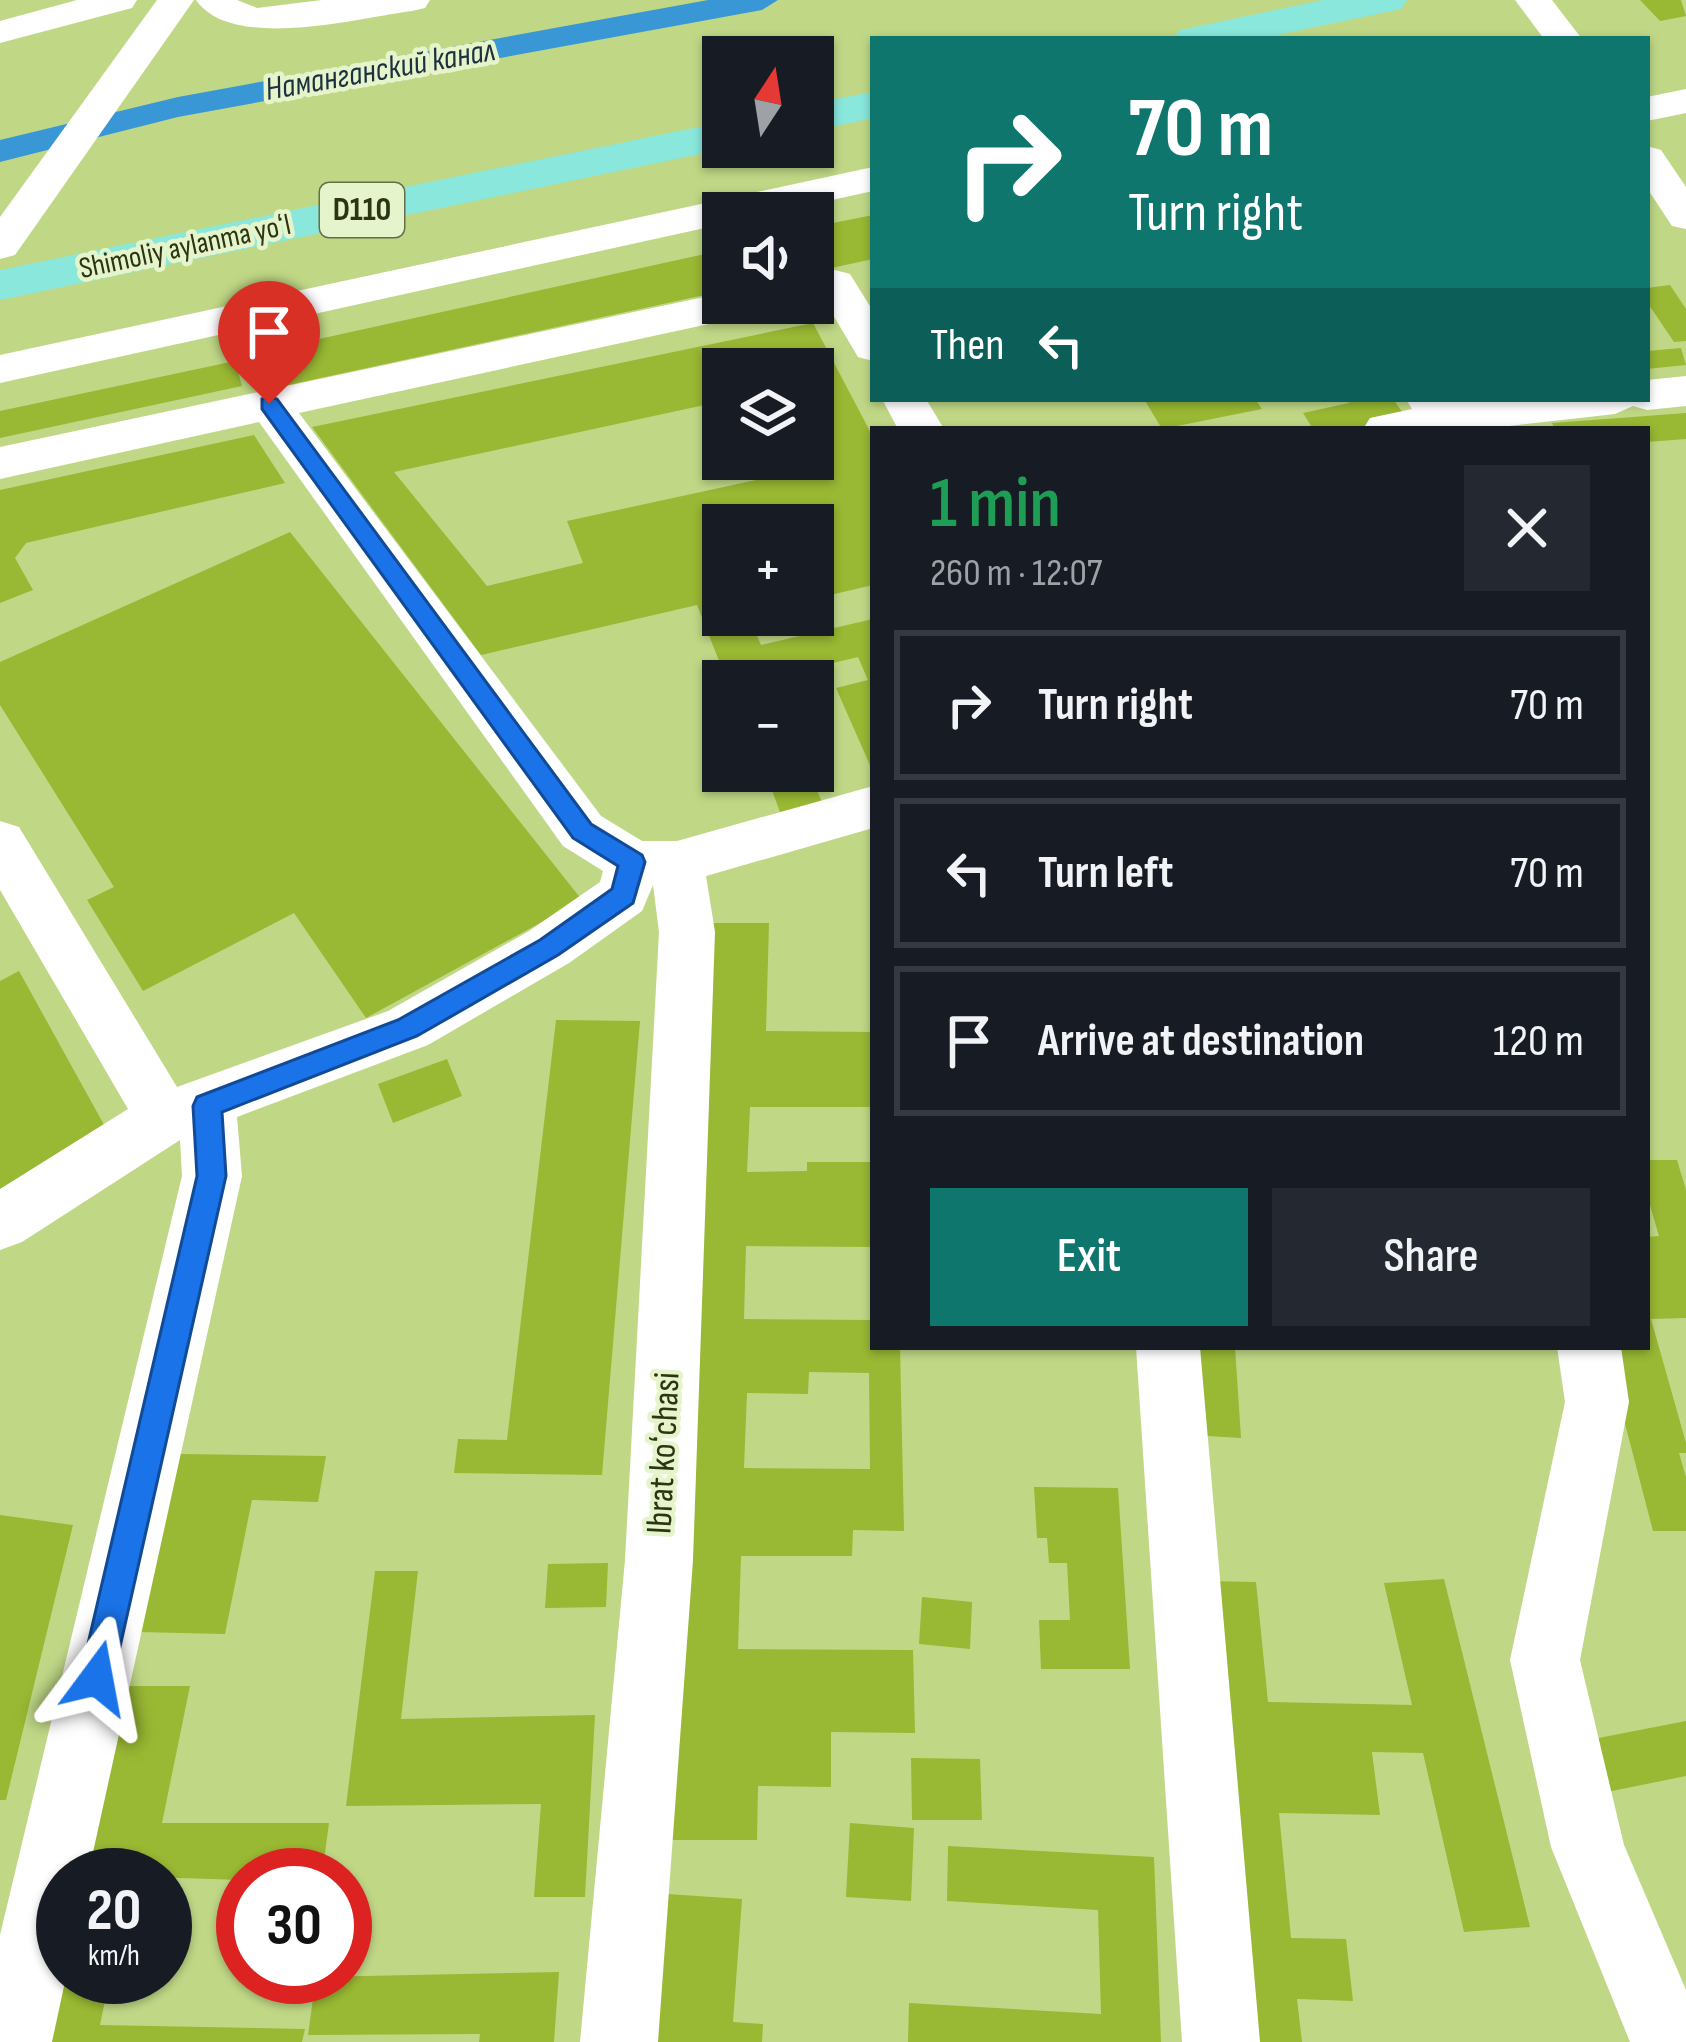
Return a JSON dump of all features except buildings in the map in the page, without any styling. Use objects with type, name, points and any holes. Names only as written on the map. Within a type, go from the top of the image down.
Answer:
[{"type":"main road","points":[[1210,36],[1387,0]]},
{"type":"main road","points":[[834,113],[870,106]]},
{"type":"main road","name":"Shimoliy aylanma yoʻl","points":[[0,285],[702,140]]},
{"type":"street","points":[[0,32],[118,0]]},
{"type":"street","points":[[214,0],[230,13],[257,19],[412,0]]},
{"type":"street","points":[[1533,0],[1561,36]]},
{"type":"street","points":[[8,234],[169,9]]},
{"type":"street","points":[[1650,108],[1686,100]]},
{"type":"street","points":[[1650,163],[1686,217]]},
{"type":"street","points":[[0,369],[870,180]]},
{"type":"street","points":[[840,282],[870,341]]},
{"type":"street","points":[[0,463],[702,311]]},
{"type":"street","points":[[1650,395],[1686,391]]},
{"type":"street","points":[[1393,426],[1434,409],[1561,402]]},
{"type":"street","points":[[269,404],[582,831],[655,862]]},
{"type":"street","points":[[0,1222],[185,1112],[407,1028],[529,959],[623,895],[655,862],[870,808]]},
{"type":"street","points":[[0,842],[185,1112],[212,1176],[13,2042]]},
{"type":"street","name":"Ibrat koʻchasi","points":[[619,2042],[659,1560],[687,932],[655,862]]},
{"type":"street","points":[[1168,1350],[1221,2042]]},
{"type":"street","points":[[1589,1350],[1597,1402],[1545,1660],[1588,1847],[1670,2042]]},
{"type":"waterway","name":"Наманганский канал","points":[[0,151],[178,107],[762,0]]},
{"type":"route","points":[[97,1678],[212,1176],[207,1106],[407,1028],[549,947],[623,895],[632,862],[582,831],[269,404]]}]
